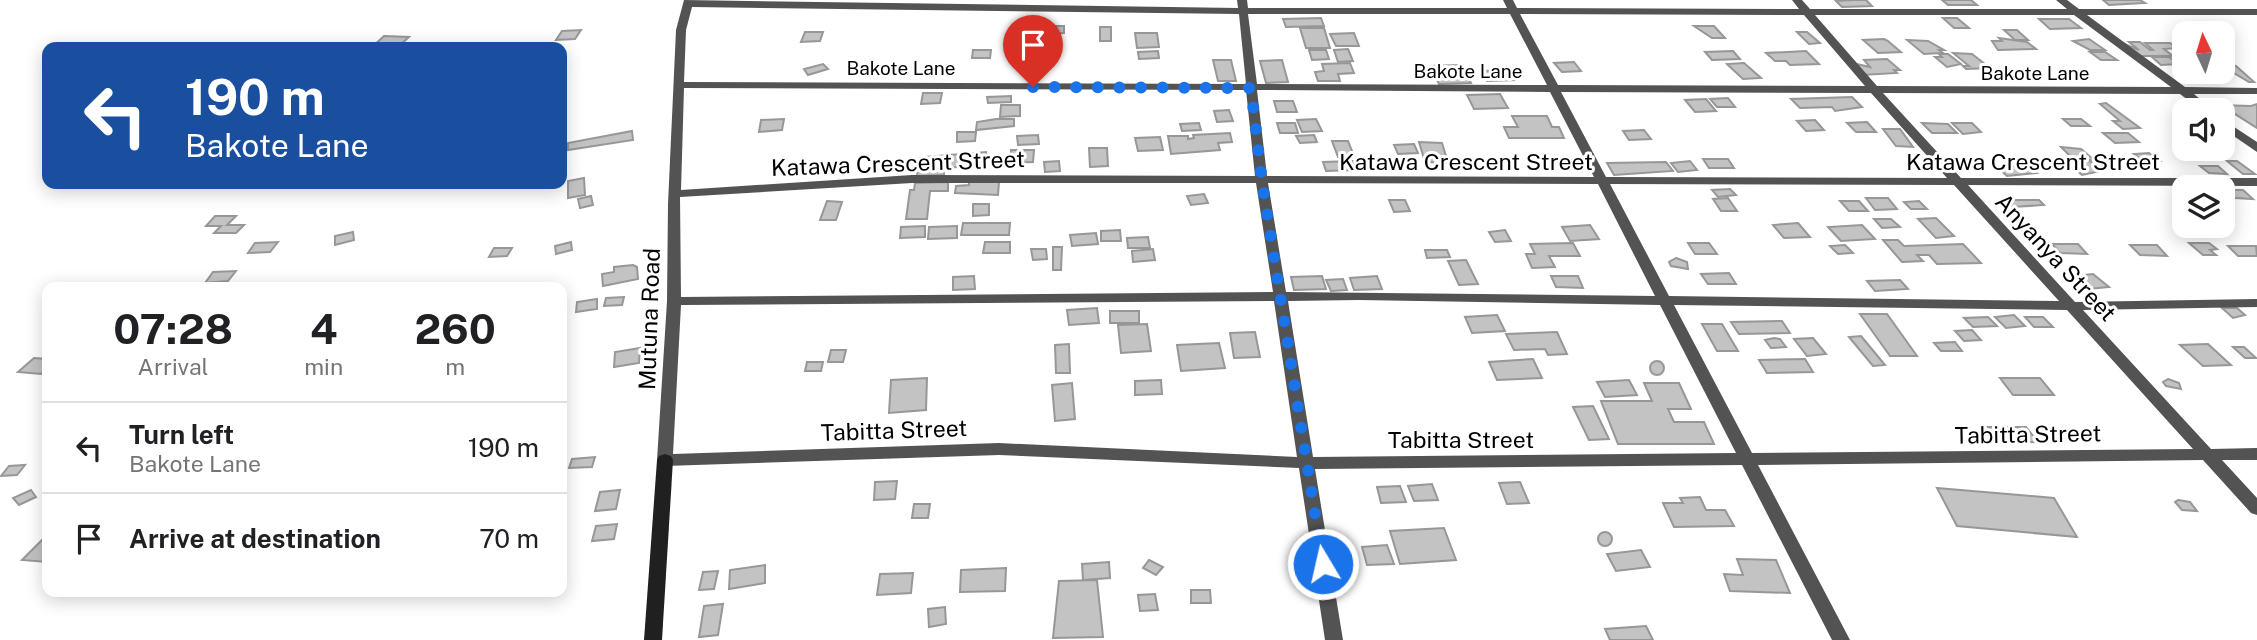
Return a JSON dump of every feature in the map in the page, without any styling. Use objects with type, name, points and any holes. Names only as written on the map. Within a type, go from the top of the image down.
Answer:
[{"type":"street","name":"Anyanya Street","points":[[1797,0],[1874,90],[2257,509]]},
{"type":"street","points":[[2061,0],[2192,98]]},
{"type":"street","points":[[688,2],[1510,5],[1809,12],[2257,12]]},
{"type":"street","name":"Mutuna Road","points":[[653,640],[674,301],[681,30],[688,2]]},
{"type":"street","points":[[1242,5],[1262,182],[1334,640]]},
{"type":"street","points":[[1510,5],[1841,640]]},
{"type":"street","name":"Bakote Lane","points":[[679,85],[2257,91]]},
{"type":"street","points":[[2235,132],[2257,148]]},
{"type":"street","name":"Katawa Crescent Street","points":[[675,194],[912,179],[1262,182],[2257,182]]},
{"type":"street","points":[[674,301],[1281,296],[2074,306],[2257,303]]},
{"type":"street","name":"Tabitta Street","points":[[666,460],[999,449],[1307,463],[2257,454]]},
{"type":"building","points":[[1866,0],[1872,6],[1842,7],[1836,1]]},
{"type":"building","points":[[1942,0],[1971,0],[1977,5],[1948,5]]},
{"type":"building","points":[[2103,0],[2140,0],[2145,3],[2109,5]]},
{"type":"building","points":[[1321,18],[1324,26],[1286,27],[1283,19]]},
{"type":"building","points":[[1943,18],[1957,18],[1969,28],[1954,28]]},
{"type":"building","points":[[2039,19],[2069,19],[2081,28],[2050,29]]},
{"type":"building","points":[[1045,26],[1064,26],[1064,33],[1045,34]]},
{"type":"building","points":[[1694,26],[1714,26],[1725,38],[1712,38]]},
{"type":"building","points":[[1100,27],[1111,27],[1111,41],[1100,41]]},
{"type":"building","points":[[1300,28],[1324,28],[1330,48],[1306,48]]},
{"type":"building","points":[[581,30],[575,39],[556,40],[562,31]]},
{"type":"building","points":[[2004,30],[2017,30],[2028,40],[2015,40]]},
{"type":"building","points":[[805,32],[823,32],[820,41],[801,42]]},
{"type":"building","points":[[1797,32],[1807,32],[1820,43],[1809,44]]},
{"type":"building","points":[[1135,33],[1157,33],[1159,47],[1137,48]]},
{"type":"building","points":[[1354,33],[1359,46],[1336,46],[1330,34]]},
{"type":"building","points":[[384,36],[409,37],[404,42],[377,42]]},
{"type":"building","points":[[1999,38],[2027,42],[2036,49],[1998,50],[1992,41],[2002,41]]},
{"type":"building","points":[[1884,39],[1901,52],[1878,53],[1863,40]]},
{"type":"building","points":[[2089,39],[2105,50],[2090,50],[2073,41]]},
{"type":"building","points":[[1907,40],[1928,41],[1944,50],[1939,50],[1943,53],[1924,54]]},
{"type":"building","points":[[2129,42],[2140,42],[2150,50],[2153,50],[2145,43],[2170,43],[2172,48],[2164,49],[2172,56],[2138,56],[2122,43],[2139,50]]},
{"type":"building","points":[[1348,49],[1353,61],[1338,62],[1334,50]]},
{"type":"building","points":[[973,50],[991,50],[990,58],[972,58]]},
{"type":"building","points":[[1309,50],[1326,50],[1329,59],[1312,60]]},
{"type":"building","points":[[1158,51],[1159,58],[1139,59],[1138,52]]},
{"type":"building","points":[[1733,51],[1740,59],[1712,60],[1705,52]]},
{"type":"building","points":[[1806,51],[1819,64],[1790,65],[1786,61],[1775,61],[1766,53]]},
{"type":"building","points":[[2090,52],[2105,52],[2117,60],[2101,60]]},
{"type":"building","points":[[1953,53],[1972,54],[1990,68],[1966,69],[1963,66],[1969,66]]},
{"type":"building","points":[[1939,54],[1948,54],[1961,64],[1947,67],[1935,57],[1942,57]]},
{"type":"building","points":[[2152,57],[2172,59],[2172,64],[2161,65]]},
{"type":"building","points":[[1887,59],[1900,70],[1894,70],[1897,73],[1862,75],[1848,62],[1870,67],[1864,60]]},
{"type":"building","points":[[1213,60],[1231,60],[1236,81],[1218,81]]},
{"type":"building","points":[[1282,60],[1288,82],[1266,83],[1260,61]]},
{"type":"building","points":[[1574,62],[1581,71],[1562,72],[1554,63]]},
{"type":"building","points":[[1350,63],[1354,73],[1338,74],[1340,81],[1318,81],[1315,72],[1324,71],[1322,64]]},
{"type":"building","points":[[1744,63],[1761,78],[1743,79],[1727,64]]},
{"type":"building","points":[[823,64],[828,69],[808,75],[804,69]]},
{"type":"building","points":[[1461,65],[1471,83],[1439,84],[1430,66]]},
{"type":"building","points":[[2235,66],[2254,82],[2235,74]]},
{"type":"building","points":[[1510,70],[1515,80],[1487,81],[1482,71]]},
{"type":"building","points":[[923,93],[942,93],[940,103],[921,104]]},
{"type":"building","points":[[1500,94],[1508,108],[1474,109],[1467,95]]},
{"type":"building","points":[[1011,96],[1011,102],[988,103],[987,97]]},
{"type":"building","points":[[1852,97],[1862,107],[1835,111],[1832,107],[1800,108],[1791,99]]},
{"type":"building","points":[[1728,98],[1735,107],[1717,107],[1710,99]]},
{"type":"building","points":[[1706,99],[1716,111],[1695,112],[1685,100]]},
{"type":"building","points":[[1274,101],[1293,101],[1297,112],[1277,112]]},
{"type":"building","points":[[2106,103],[2140,128],[2123,129],[2113,121],[2120,121],[2100,104]]},
{"type":"building","points":[[2257,104],[2257,128],[2235,114],[2235,105]]},
{"type":"building","points":[[1001,105],[1020,105],[1020,116],[1000,117]]},
{"type":"building","points":[[1229,110],[1233,121],[1217,122],[1214,111]]},
{"type":"building","points":[[1512,116],[1547,116],[1552,127],[1559,127],[1564,138],[1509,138],[1504,127],[1518,127]]},
{"type":"building","points":[[784,119],[782,130],[759,132],[761,120]]},
{"type":"building","points":[[1014,119],[1014,126],[976,130],[977,122]]},
{"type":"building","points":[[1316,119],[1322,131],[1302,132],[1297,120]]},
{"type":"building","points":[[2063,119],[2081,119],[2090,126],[2071,126]]},
{"type":"building","points":[[1815,120],[1824,130],[1806,131],[1797,121]]},
{"type":"building","points":[[1867,122],[1876,132],[1856,132],[1847,123]]},
{"type":"building","points":[[1199,123],[1201,130],[1182,131],[1180,124]]},
{"type":"building","points":[[1277,123],[1295,123],[1298,133],[1280,133]]},
{"type":"building","points":[[1922,123],[1948,124],[1957,133],[1932,133]]},
{"type":"building","points":[[1952,123],[1972,123],[1981,132],[1963,134]]},
{"type":"building","points":[[1883,129],[1900,129],[1913,147],[1896,146]]},
{"type":"building","points":[[1644,130],[1651,139],[1629,140],[1623,131]]},
{"type":"building","points":[[632,131],[633,140],[568,150],[568,143]]},
{"type":"building","points":[[957,132],[976,132],[975,141],[957,142]]},
{"type":"building","points":[[1230,133],[1232,142],[1218,143],[1220,150],[1171,154],[1168,136],[1188,136],[1188,139],[1194,138],[1193,135]]},
{"type":"building","points":[[2103,133],[2128,133],[2139,142],[2115,143]]},
{"type":"building","points":[[1038,135],[1039,144],[1018,145],[1017,136]]},
{"type":"building","points":[[1314,135],[1317,142],[1300,143],[1296,136]]},
{"type":"building","points":[[1160,137],[1163,150],[1138,151],[1135,138]]},
{"type":"building","points":[[1332,141],[1348,141],[1354,156],[1338,157]]},
{"type":"building","points":[[1419,142],[1442,143],[1448,163],[1425,162]]},
{"type":"building","points":[[1414,144],[1418,153],[1398,154],[1394,145]]},
{"type":"building","points":[[2061,147],[2081,149],[2094,160],[2074,160]]},
{"type":"building","points":[[1089,148],[1107,148],[1108,166],[1090,167]]},
{"type":"building","points":[[1011,150],[1034,150],[1033,162],[1010,163]]},
{"type":"building","points":[[986,152],[986,165],[944,168],[944,175],[917,176],[918,167],[924,167],[925,157]]},
{"type":"building","points":[[2149,153],[2160,161],[2145,162],[2134,154]]},
{"type":"building","points":[[1703,159],[1728,159],[1734,168],[1709,168]]},
{"type":"building","points":[[1059,161],[1060,171],[1045,172],[1044,162]]},
{"type":"building","points":[[1353,161],[1356,170],[1326,171],[1323,162]]},
{"type":"building","points":[[1690,161],[1697,170],[1678,172],[1671,163]]},
{"type":"building","points":[[2090,161],[2101,171],[2082,175],[2076,170],[2085,170],[2076,162]]},
{"type":"building","points":[[2227,161],[2237,161],[2255,174],[2243,174]]},
{"type":"building","points":[[1666,162],[1673,171],[1614,175],[1607,163]]},
{"type":"building","points":[[2030,166],[2037,173],[2007,176],[1997,167]]},
{"type":"building","points":[[2200,166],[2218,166],[2227,174],[2209,173]]},
{"type":"building","points":[[584,178],[585,195],[568,198],[568,181]]},
{"type":"building","points":[[948,182],[948,191],[930,191],[927,219],[906,219],[910,190],[914,190],[915,183]]},
{"type":"building","points":[[969,182],[999,182],[998,195],[955,193],[956,186],[969,185]]},
{"type":"building","points":[[1730,189],[1736,195],[1718,197],[1712,190]]},
{"type":"building","points":[[2235,190],[2243,190],[2253,199],[2235,198]]},
{"type":"building","points":[[1204,194],[1208,203],[1191,205],[1187,196]]},
{"type":"building","points":[[591,196],[593,205],[580,208],[578,199]]},
{"type":"building","points":[[1728,198],[1737,211],[1721,211],[1713,199]]},
{"type":"building","points":[[1866,198],[1888,198],[1897,209],[1875,210]]},
{"type":"building","points":[[1389,200],[1405,200],[1410,211],[1394,212]]},
{"type":"building","points":[[2006,200],[2039,200],[2044,205],[2012,207]]},
{"type":"building","points":[[827,201],[842,202],[836,220],[820,220]]},
{"type":"building","points":[[1840,201],[1859,201],[1868,211],[1849,211]]},
{"type":"building","points":[[1919,201],[1927,209],[1911,209],[1904,202]]},
{"type":"building","points":[[973,204],[989,204],[989,215],[973,216]]},
{"type":"building","points":[[215,216],[236,216],[227,225],[244,225],[236,233],[214,233],[221,226],[206,226]]},
{"type":"building","points":[[1936,218],[1954,236],[1936,238],[1918,219]]},
{"type":"building","points":[[1874,219],[1891,219],[1900,227],[1882,228]]},
{"type":"building","points":[[963,223],[1010,223],[1009,235],[961,235]]},
{"type":"building","points":[[1798,223],[1810,237],[1784,238],[1773,225]]},
{"type":"building","points":[[1590,225],[1599,239],[1570,241],[1562,227]]},
{"type":"building","points":[[1862,225],[1875,239],[1841,241],[1828,227]]},
{"type":"building","points":[[925,226],[925,237],[900,238],[901,227]]},
{"type":"building","points":[[957,226],[957,238],[928,239],[929,227]]},
{"type":"building","points":[[1120,230],[1121,241],[1101,241],[1101,231]]},
{"type":"building","points":[[1505,230],[1511,241],[1495,242],[1489,232]]},
{"type":"building","points":[[353,232],[354,240],[335,245],[335,236]]},
{"type":"building","points":[[1096,233],[1098,244],[1072,246],[1070,235]]},
{"type":"building","points":[[1148,237],[1150,248],[1128,248],[1127,238]]},
{"type":"building","points":[[1883,240],[1898,240],[1904,246],[1963,244],[1981,263],[1937,264],[1929,255],[1917,255],[1923,261],[1902,262]]},
{"type":"building","points":[[278,242],[270,252],[248,253],[255,243]]},
{"type":"building","points":[[571,242],[572,250],[556,254],[555,246]]},
{"type":"building","points":[[985,242],[1010,242],[1010,253],[983,253]]},
{"type":"building","points":[[1573,243],[1580,256],[1549,256],[1555,267],[1532,268],[1526,254],[1535,254],[1530,244]]},
{"type":"building","points":[[1688,243],[1709,243],[1717,254],[1695,254]]},
{"type":"building","points":[[2189,243],[2209,243],[2217,249],[2210,250],[2216,255],[2203,255]]},
{"type":"building","points":[[2052,244],[2078,244],[2087,254],[2060,253]]},
{"type":"building","points":[[1845,245],[1853,253],[1838,254],[1830,246]]},
{"type":"building","points":[[2130,245],[2157,245],[2167,256],[2140,255]]},
{"type":"building","points":[[2228,246],[2256,246],[2257,256],[2238,256]]},
{"type":"building","points":[[1053,247],[1062,247],[1061,270],[1053,270]]},
{"type":"building","points":[[494,248],[512,248],[507,256],[489,257]]},
{"type":"building","points":[[1031,249],[1046,249],[1047,259],[1033,260]]},
{"type":"building","points":[[1153,249],[1155,260],[1133,262],[1132,251]]},
{"type":"building","points":[[1425,250],[1447,250],[1450,257],[1427,258]]},
{"type":"building","points":[[1676,258],[1687,262],[1688,269],[1671,266],[1669,262]]},
{"type":"building","points":[[1466,260],[1478,284],[1459,285],[1448,261]]},
{"type":"building","points":[[614,267],[637,267],[638,279],[603,286],[602,274],[614,272]]},
{"type":"building","points":[[236,271],[228,281],[206,282],[213,272]]},
{"type":"building","points":[[1729,273],[1736,284],[1708,284],[1701,274]]},
{"type":"building","points":[[2093,274],[2109,287],[2088,289],[2073,276]]},
{"type":"building","points":[[974,276],[975,289],[953,290],[953,277]]},
{"type":"building","points":[[1322,276],[1326,289],[1294,290],[1291,277]]},
{"type":"building","points":[[1377,276],[1382,289],[1354,290],[1350,278]]},
{"type":"building","points":[[1551,276],[1578,276],[1583,288],[1556,287]]},
{"type":"building","points":[[1343,279],[1347,290],[1331,291],[1326,280]]},
{"type":"building","points":[[1900,280],[1908,289],[1875,291],[1867,281]]},
{"type":"building","points":[[624,297],[622,305],[604,306],[606,298]]},
{"type":"building","points":[[597,299],[597,309],[576,312],[577,302]]},
{"type":"building","points":[[1097,308],[1099,323],[1069,325],[1067,310]]},
{"type":"building","points":[[2222,308],[2237,308],[2245,315],[2233,318]]},
{"type":"building","points":[[1110,311],[1139,311],[1139,323],[1110,323]]},
{"type":"building","points":[[1860,314],[1887,314],[1917,356],[1890,356]]},
{"type":"building","points":[[1497,315],[1505,331],[1472,333],[1465,317]]},
{"type":"building","points":[[2014,315],[2025,326],[2006,328],[1995,317]]},
{"type":"building","points":[[1988,317],[1997,326],[1973,327],[1964,318]]},
{"type":"building","points":[[2025,317],[2043,317],[2053,327],[2034,327]]},
{"type":"building","points":[[1782,321],[1790,333],[1739,334],[1731,322]]},
{"type":"building","points":[[1147,324],[1151,351],[1121,353],[1118,325]]},
{"type":"building","points":[[1702,324],[1722,324],[1738,351],[1717,351]]},
{"type":"building","points":[[1972,330],[1981,340],[1964,341],[1955,331]]},
{"type":"building","points":[[1255,332],[1260,357],[1234,358],[1230,333]]},
{"type":"building","points":[[1557,332],[1567,354],[1548,355],[1545,349],[1514,350],[1506,334]]},
{"type":"building","points":[[1861,336],[1885,365],[1873,366],[1849,337]]},
{"type":"building","points":[[1813,338],[1826,354],[1807,356],[1794,339]]},
{"type":"building","points":[[1780,339],[1786,347],[1771,348],[1765,340]]},
{"type":"building","points":[[1955,342],[1962,351],[1941,351],[1934,343]]},
{"type":"building","points":[[1219,343],[1225,368],[1181,371],[1177,345]]},
{"type":"building","points":[[1069,344],[1070,373],[1056,373],[1055,345]]},
{"type":"building","points":[[2208,344],[2231,365],[2203,366],[2180,345]]},
{"type":"building","points":[[2233,347],[2244,347],[2256,358],[2245,358]]},
{"type":"building","points":[[640,348],[639,363],[614,367],[615,352]]},
{"type":"building","points":[[831,350],[846,350],[843,362],[828,362]]},
{"type":"building","points":[[34,358],[42,359],[41,374],[18,372]]},
{"type":"building","points":[[1533,359],[1542,378],[1497,380],[1489,362]]},
{"type":"building","points":[[1805,359],[1813,372],[1767,373],[1759,360]]},
{"type":"building","points":[[1654,361],[1660,361],[1664,368],[1660,375],[1654,375],[1650,371],[1650,365]]},
{"type":"building","points":[[807,362],[823,362],[821,371],[805,371]]},
{"type":"building","points":[[927,378],[926,410],[889,413],[891,380]]},
{"type":"building","points":[[2000,378],[2040,378],[2054,395],[2013,395]]},
{"type":"building","points":[[2168,379],[2179,383],[2181,389],[2166,386],[2163,382]]},
{"type":"building","points":[[1161,380],[1162,394],[1135,395],[1135,381]]},
{"type":"building","points":[[1629,380],[1637,395],[1605,397],[1597,382]]},
{"type":"building","points":[[1072,383],[1075,419],[1055,421],[1052,385]]},
{"type":"building","points":[[1644,383],[1679,383],[1691,409],[1668,409],[1674,422],[1704,422],[1714,444],[1618,444],[1601,401],[1652,401]]},
{"type":"building","points":[[1593,406],[1609,439],[1589,440],[1573,407]]},
{"type":"building","points":[[1988,427],[2026,427],[2038,442],[2000,443]]},
{"type":"building","points":[[595,457],[592,467],[569,468],[572,459]]},
{"type":"building","points":[[25,465],[17,475],[1,476],[9,466]]},
{"type":"building","points":[[897,481],[895,499],[874,500],[875,482]]},
{"type":"building","points":[[1520,482],[1529,503],[1507,504],[1499,483]]},
{"type":"building","points":[[1432,484],[1438,500],[1414,501],[1408,486]]},
{"type":"building","points":[[1400,486],[1406,502],[1381,503],[1377,487]]},
{"type":"building","points":[[1937,488],[2054,498],[2077,537],[1957,526]]},
{"type":"building","points":[[31,490],[36,497],[19,505],[13,498]]},
{"type":"building","points":[[620,490],[616,509],[595,511],[600,492]]},
{"type":"building","points":[[1700,497],[1706,510],[1725,510],[1734,526],[1674,527],[1663,503],[1683,503],[1680,498]]},
{"type":"building","points":[[2175,502],[2190,502],[2197,511],[2182,510]]},
{"type":"building","points":[[914,504],[930,504],[928,518],[912,518]]},
{"type":"building","points":[[617,524],[614,539],[592,541],[596,526]]},
{"type":"building","points":[[1444,528],[1456,560],[1400,564],[1390,531]]},
{"type":"building","points":[[1605,532],[1610,534],[1610,544],[1605,546],[1600,544],[1598,539],[1600,534]]},
{"type":"building","points":[[42,540],[42,562],[22,560]]},
{"type":"building","points":[[1387,545],[1394,564],[1367,565],[1362,547]]},
{"type":"building","points":[[1641,550],[1650,567],[1616,571],[1607,554]]},
{"type":"building","points":[[1737,559],[1776,560],[1790,593],[1730,591],[1724,574],[1743,575]]},
{"type":"building","points":[[1149,560],[1163,567],[1156,575],[1143,568]]},
{"type":"building","points":[[1109,562],[1110,578],[1083,580],[1082,564]]},
{"type":"building","points":[[765,565],[765,583],[729,589],[730,570]]},
{"type":"building","points":[[1006,568],[1005,591],[960,592],[961,570]]},
{"type":"building","points":[[718,571],[714,589],[699,590],[703,572]]},
{"type":"building","points":[[913,573],[911,593],[877,595],[880,574]]},
{"type":"building","points":[[1097,580],[1103,637],[1053,638],[1059,581]]},
{"type":"building","points":[[1191,590],[1210,590],[1211,603],[1191,603]]},
{"type":"building","points":[[1155,594],[1158,610],[1140,611],[1138,595]]},
{"type":"building","points":[[723,604],[718,635],[699,637],[704,606]]},
{"type":"building","points":[[945,607],[946,624],[929,627],[928,609]]},
{"type":"building","points":[[1646,626],[1653,640],[1610,640],[1605,629]]},
{"type":"route","points":[[1033,87],[1251,88],[1262,182],[1323,564]]}]
